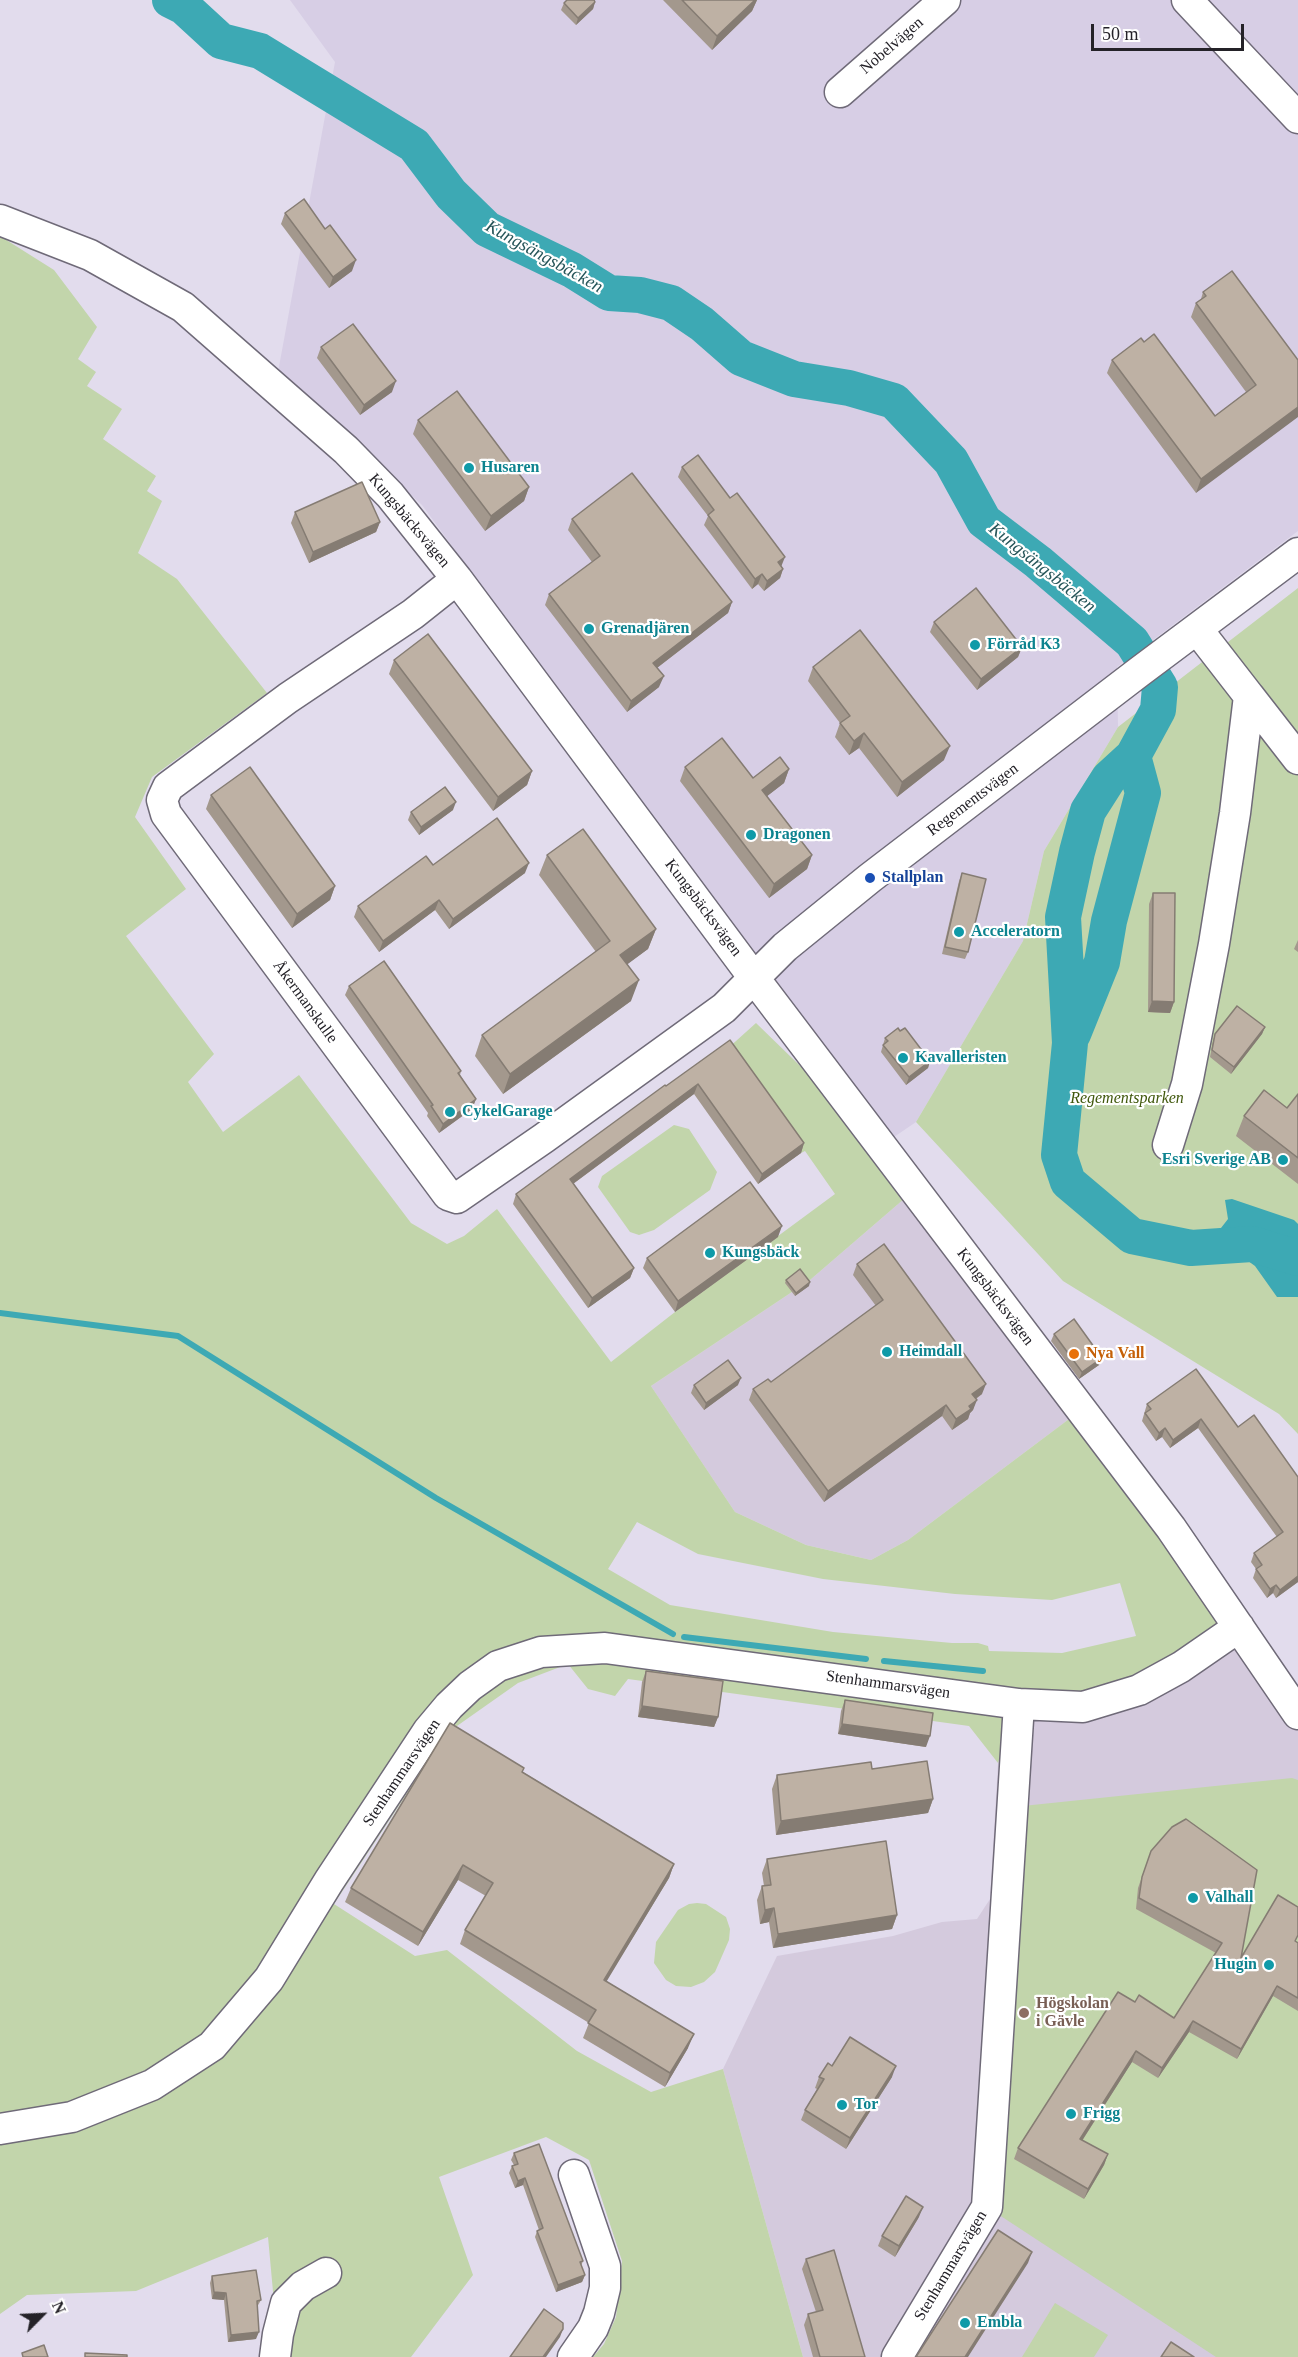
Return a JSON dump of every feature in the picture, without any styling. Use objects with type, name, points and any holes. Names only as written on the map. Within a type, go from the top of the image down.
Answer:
[{"type":"street","name":"Nobelvägen","points":[[840,92],[945,0]]},
{"type":"street","points":[[1187,0],[1298,118]]},
{"type":"street","name":"Kungsbäcksvägen","points":[[0,220],[90,255],[183,307],[363,466],[420,531],[754,978],[1164,1520],[1298,1714]]},
{"type":"street","name":"Regementsvägen","points":[[754,978],[785,946],[870,878],[1298,553]]},
{"type":"street","name":"Åkermanskulle","points":[[457,579],[413,614],[288,698],[168,787],[162,800],[166,814],[448,1195],[457,1198],[544,1138],[724,1008],[754,978]]},
{"type":"street","points":[[1197,629],[1298,759]]},
{"type":"street","points":[[1168,1145],[1187,1084],[1214,944],[1235,813],[1249,696]]},
{"type":"street","name":"Stenhammarsvägen","points":[[0,2129],[72,2117],[152,2085],[212,2046],[269,1979],[329,1881],[428,1731],[470,1686],[498,1666],[542,1652],[605,1648],[1019,1704],[1083,1707],[1139,1690],[1181,1667],[1239,1627]]},
{"type":"street","name":"Stenhammarsvägen","points":[[897,2357],[987,2207],[1019,1704]]},
{"type":"street","points":[[573,2357],[593,2328],[605,2288],[605,2266],[574,2175]]},
{"type":"street","points":[[276,2357],[278,2334],[286,2303],[303,2286],[326,2273]]},
{"type":"shaded area","points":[[290,0],[1298,0],[1298,531],[1117,667],[1118,727],[1044,851],[1023,941],[916,1122],[894,1137],[676,852],[422,505],[278,372],[335,62]]},
{"type":"shaded area","points":[[904,1199],[1069,1419],[908,1540],[871,1560],[806,1545],[735,1512],[651,1386],[810,1280]]},
{"type":"shaded area","name":"Högskolan i Gävle","points":[[1239,1627],[1298,1719],[1298,2357],[803,2357],[723,2069],[777,1956],[893,1936],[942,1922],[977,1919],[990,1899],[998,1763],[1019,1704]]},
{"type":"green space","points":[[0,236],[54,270],[97,327],[78,359],[96,372],[87,386],[122,409],[103,439],[156,476],[147,491],[162,501],[138,553],[177,579],[267,693],[152,777],[135,817],[186,889],[126,936],[214,1054],[188,1082],[223,1132],[299,1075],[411,1223],[447,1244],[464,1236],[497,1209],[611,1362],[835,1194],[805,1151],[801,1153],[726,1050],[756,1023],[827,1092],[904,1199],[810,1280],[651,1386],[735,1512],[806,1545],[871,1560],[908,1540],[1069,1419],[1099,1434],[1239,1627],[1139,1690],[1019,1704],[998,1763],[969,1726],[628,1679],[615,1696],[588,1689],[568,1664],[518,1683],[447,1733],[334,1904],[415,1956],[447,1950],[577,2051],[651,2092],[723,2069],[803,2357],[593,2357],[604,2344],[616,2317],[622,2261],[589,2160],[546,2137],[439,2177],[473,2275],[411,2357],[279,2357],[268,2237],[136,2291],[27,2295],[0,2314]],"holes":[[[637,1522],[698,1554],[823,1579],[955,1594],[1052,1600],[1120,1583],[1136,1636],[1062,1653],[989,1651],[988,1646],[978,1643],[952,1643],[833,1632],[670,1605],[608,1569]]]},
{"type":"green space","name":"Regementsparken","points":[[1298,588],[1298,1434],[1279,1414],[1063,1281],[916,1122],[1023,941],[1044,851],[1118,727]]},
{"type":"green space","points":[[674,1125],[689,1129],[717,1172],[710,1190],[654,1230],[639,1235],[630,1232],[598,1187],[602,1176]]},
{"type":"green space","points":[[1292,1778],[1298,1780],[1298,2357],[1216,2357],[987,2207],[1013,1807]]},
{"type":"green space","points":[[689,1904],[706,1904],[726,1917],[730,1929],[729,1940],[715,1972],[704,1982],[691,1987],[676,1986],[666,1980],[654,1963],[656,1942],[678,1910]]},
{"type":"green space","points":[[1055,2303],[1108,2335],[1094,2357],[1022,2357]]},
{"type":"water","points":[[1232,1199],[1294,1220],[1298,1224],[1298,1297],[1277,1297],[1255,1266],[1244,1258],[1224,1255],[1188,1262],[1191,1239],[1221,1228],[1228,1219],[1225,1200]]},
{"type":"building","points":[[567,0],[594,0],[595,2],[578,18],[564,3]]},
{"type":"building","points":[[682,0],[755,0],[717,36]]},
{"type":"building","points":[[304,199],[325,229],[330,225],[356,260],[333,277],[285,213]]},
{"type":"building","points":[[1232,271],[1298,360],[1298,407],[1201,479],[1112,360],[1141,338],[1144,342],[1154,334],[1215,416],[1256,385],[1196,303],[1206,296],[1203,292]]},
{"type":"building","points":[[353,324],[396,381],[364,405],[321,347]]},
{"type":"building","name":"Husaren","points":[[457,391],[529,487],[491,516],[418,420]]},
{"type":"building","points":[[698,455],[730,498],[737,493],[785,557],[778,562],[783,569],[767,581],[762,574],[755,579],[708,515],[714,510],[682,467]]},
{"type":"building","points":[[632,473],[732,602],[653,663],[664,676],[631,701],[549,594],[600,556],[572,519]]},
{"type":"building","points":[[362,482],[380,522],[313,552],[295,512]]},
{"type":"building","name":"Förråd K3","points":[[976,588],[1022,647],[981,679],[934,622]]},
{"type":"building","points":[[860,630],[950,746],[902,782],[864,733],[854,741],[840,723],[850,716],[813,667]]},
{"type":"building","points":[[428,634],[532,771],[498,797],[394,660]]},
{"type":"building","name":"Dragonen","points":[[722,738],[753,778],[780,757],[789,769],[762,790],[812,855],[774,884],[685,767]]},
{"type":"building","points":[[250,767],[335,886],[297,914],[211,795]]},
{"type":"building","points":[[445,787],[456,802],[421,827],[411,812]]},
{"type":"building","points":[[497,818],[529,863],[453,919],[439,900],[383,941],[358,906],[426,856],[433,865]]},
{"type":"building","points":[[583,829],[656,929],[620,955],[639,980],[510,1074],[482,1035],[610,941],[547,855]]},
{"type":"building","name":"Acceleratorn","points":[[962,873],[986,879],[968,952],[945,947]]},
{"type":"building","points":[[1153,893],[1175,893],[1174,1002],[1152,1001]]},
{"type":"building","points":[[384,961],[461,1071],[458,1073],[476,1099],[443,1124],[431,1106],[433,1105],[349,986]]},
{"type":"building","points":[[1237,1006],[1265,1027],[1234,1067],[1212,1050],[1215,1034]]},
{"type":"building","name":"Kavalleristen","points":[[898,1028],[900,1031],[905,1028],[930,1061],[909,1077],[883,1045],[888,1041],[885,1038]]},
{"type":"building","points":[[730,1040],[804,1143],[762,1174],[698,1084],[570,1179],[634,1268],[592,1298],[516,1194]]},
{"type":"building","points":[[1264,1090],[1287,1108],[1298,1094],[1298,1158],[1244,1116]]},
{"type":"building","name":"Kungsbäck","points":[[750,1182],[782,1226],[678,1301],[647,1258]]},
{"type":"building","name":"Heimdall","points":[[884,1244],[986,1384],[972,1394],[977,1400],[969,1406],[971,1409],[956,1419],[946,1405],[828,1491],[753,1389],[768,1379],[771,1382],[883,1300],[857,1264]]},
{"type":"building","points":[[800,1269],[810,1282],[796,1293],[786,1280]]},
{"type":"building","points":[[1074,1319],[1102,1358],[1082,1372],[1054,1334]]},
{"type":"building","points":[[728,1360],[741,1378],[706,1403],[694,1385]]},
{"type":"building","points":[[1196,1369],[1238,1427],[1254,1415],[1298,1477],[1298,1576],[1280,1590],[1276,1585],[1270,1589],[1256,1569],[1262,1565],[1254,1553],[1283,1532],[1201,1419],[1173,1440],[1165,1428],[1159,1433],[1145,1413],[1151,1409],[1147,1404]]},
{"type":"building","points":[[646,1671],[723,1681],[718,1717],[642,1706]]},
{"type":"building","points":[[845,1700],[933,1713],[930,1736],[842,1724]]},
{"type":"building","points":[[450,1723],[524,1768],[522,1772],[674,1864],[604,1980],[694,2034],[670,2073],[588,2023],[596,2010],[465,1930],[493,1883],[463,1865],[423,1932],[351,1888]]},
{"type":"building","points":[[927,1761],[933,1799],[781,1821],[777,1775],[871,1762],[872,1769]]},
{"type":"building","points":[[1186,1819],[1257,1870],[1241,1958],[1278,1895],[1298,1907],[1298,1935],[1295,1941],[1298,1943],[1298,1998],[1277,1986],[1241,2049],[1193,2021],[1162,2068],[1136,2051],[1080,2139],[1108,2154],[1088,2189],[1018,2148],[1118,1992],[1135,2002],[1139,1995],[1174,2018],[1222,1943],[1139,1898],[1142,1877],[1151,1851],[1172,1827]]},
{"type":"building","points":[[886,1841],[897,1915],[778,1934],[774,1908],[765,1910],[762,1886],[771,1885],[767,1859]]},
{"type":"building","name":"Tor","points":[[850,2037],[896,2066],[850,2138],[805,2110],[824,2079],[819,2077],[828,2063],[832,2066]]},
{"type":"building","points":[[539,2144],[583,2261],[580,2262],[585,2275],[558,2285],[537,2231],[543,2228],[525,2178],[518,2181],[512,2166],[518,2164],[514,2153]]},
{"type":"building","points":[[906,2196],[923,2207],[899,2246],[882,2236]]},
{"type":"building","name":"Embla","points":[[998,2230],[1032,2252],[965,2357],[916,2357]]},
{"type":"building","points":[[834,2250],[865,2357],[820,2357],[808,2314],[823,2310],[806,2259]]},
{"type":"building","points":[[256,2270],[261,2300],[257,2301],[259,2332],[231,2335],[226,2293],[214,2292],[212,2276]]},
{"type":"building","points":[[544,2309],[563,2323],[563,2329],[543,2357],[510,2357]]},
{"type":"building","points":[[1171,2342],[1194,2357],[1161,2357]]},
{"type":"building","points":[[44,2345],[48,2357],[23,2357],[22,2353]]},
{"type":"building","points":[[85,2353],[127,2355],[127,2357],[85,2357]]},
{"type":"waterway","name":"Kungsängsbäcken","points":[[170,0],[184,7],[221,41],[260,51],[414,145],[451,194],[487,229],[572,270],[609,293],[640,295],[671,303],[702,324],[741,358],[794,379],[849,388],[894,401],[951,461],[984,521],[1038,562],[1132,642],[1160,687],[1158,710],[1133,756],[1109,778],[1088,811],[1077,852],[1063,917],[1070,1043],[1059,1155],[1068,1182],[1132,1236],[1191,1248],[1252,1244],[1298,1258]]},
{"type":"waterway","name":"Kungsängsbäcken","points":[[1073,1034],[1102,962],[1109,921],[1143,793],[1133,756]]},
{"type":"waterway","points":[[0,1313],[178,1336],[436,1498],[673,1634]]},
{"type":"waterway","points":[[684,1637],[866,1659]]},
{"type":"waterway","points":[[884,1661],[983,1671]]},
{"type":"place","name":"Husaren","points":[[469,468]]},
{"type":"place","name":"Grenadjären","points":[[589,629]]},
{"type":"place","name":"Förråd K3","points":[[975,645]]},
{"type":"place","name":"Dragonen","points":[[751,835]]},
{"type":"place","name":"Stallplan","points":[[870,878]]},
{"type":"place","name":"Acceleratorn","points":[[959,932]]},
{"type":"place","name":"Kavalleristen","points":[[903,1058]]},
{"type":"place","name":"CykelGarage","points":[[450,1112]]},
{"type":"place","name":"Esri Sverige AB","points":[[1283,1160]]},
{"type":"place","name":"Kungsbäck","points":[[710,1253]]},
{"type":"place","name":"Heimdall","points":[[887,1352]]},
{"type":"place","name":"Nya Vall","points":[[1074,1354]]},
{"type":"place","name":"Valhall","points":[[1193,1898]]},
{"type":"place","name":"Hugin","points":[[1269,1965]]},
{"type":"place","name":"Högskolan i Gävle","points":[[1024,2013]]},
{"type":"place","name":"Tor","points":[[842,2105]]},
{"type":"place","name":"Frigg","points":[[1071,2114]]},
{"type":"place","name":"Embla","points":[[965,2323]]}]
